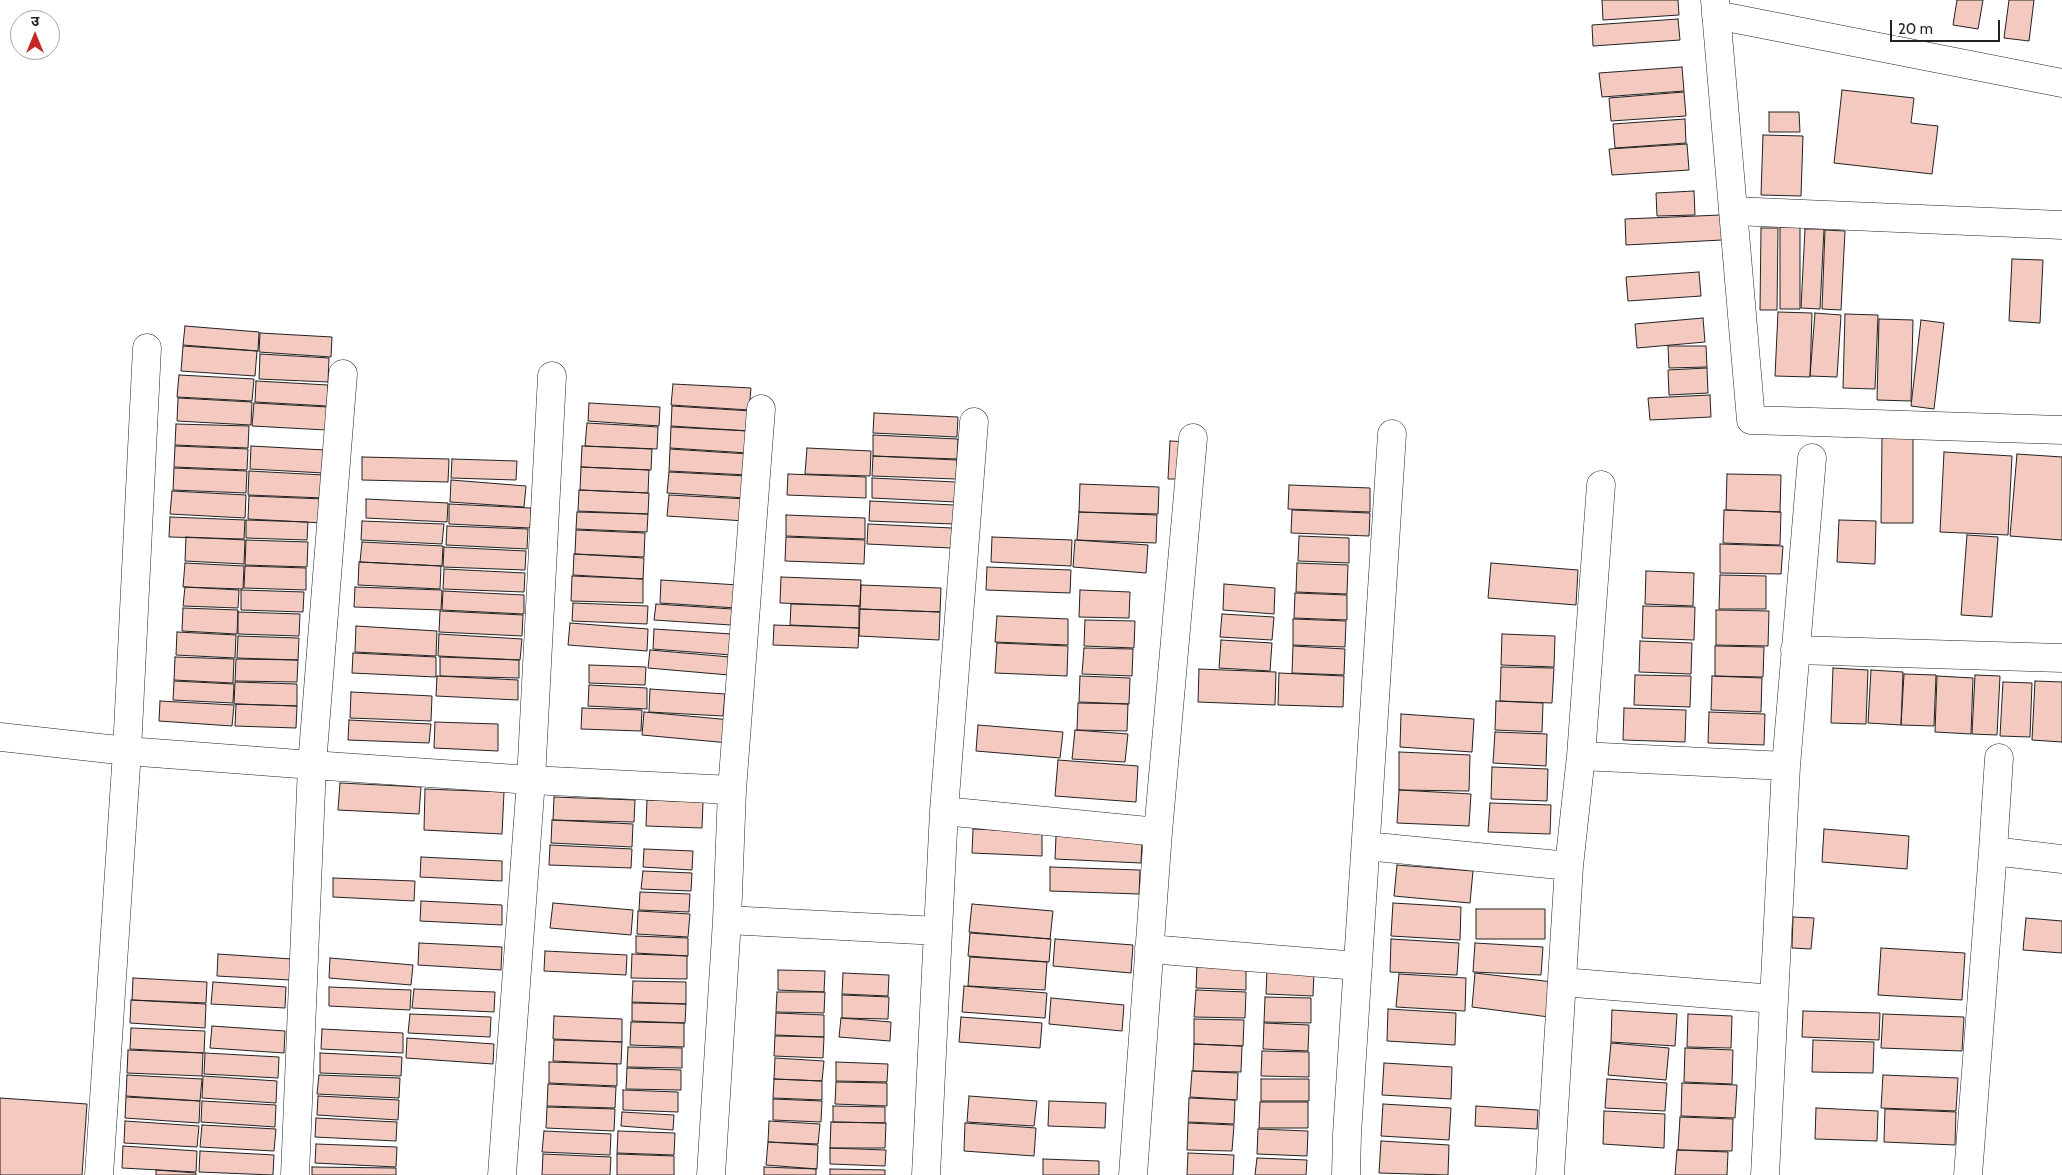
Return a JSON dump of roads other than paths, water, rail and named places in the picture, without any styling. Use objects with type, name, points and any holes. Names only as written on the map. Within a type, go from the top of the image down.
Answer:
[{"type":"street","points":[[2062,83],[1716,7],[1751,420],[2062,430]]},
{"type":"street","points":[[1733,211],[2062,226]]},
{"type":"street","points":[[99,1175],[128,751],[147,348]]},
{"type":"street","points":[[295,1175],[312,765],[343,374]]},
{"type":"street","points":[[502,1175],[531,780],[552,376]]},
{"type":"street","points":[[712,1175],[727,920],[732,790],[761,409]]},
{"type":"street","points":[[926,1175],[944,810],[974,422]]},
{"type":"street","points":[[1346,1175],[1392,434]]},
{"type":"street","points":[[1133,1175],[1158,832],[1193,438]]},
{"type":"street","points":[[1764,1175],[1786,766],[1812,458]]},
{"type":"street","points":[[1550,1175],[1569,866],[1581,756],[1601,486]]},
{"type":"street","points":[[1795,650],[2062,658]]},
{"type":"street","points":[[0,738],[128,751],[312,765],[531,780],[732,790]]},
{"type":"street","points":[[1581,756],[1786,766]]},
{"type":"street","points":[[1968,1175],[1993,851],[1998,758]]},
{"type":"street","points":[[944,810],[1158,832]]},
{"type":"street","points":[[1366,846],[1569,866]]},
{"type":"street","points":[[1993,851],[2062,859]]},
{"type":"street","points":[[727,920],[938,931]]},
{"type":"street","points":[[1149,949],[1358,966]]},
{"type":"street","points":[[1562,982],[1774,999]]}]
